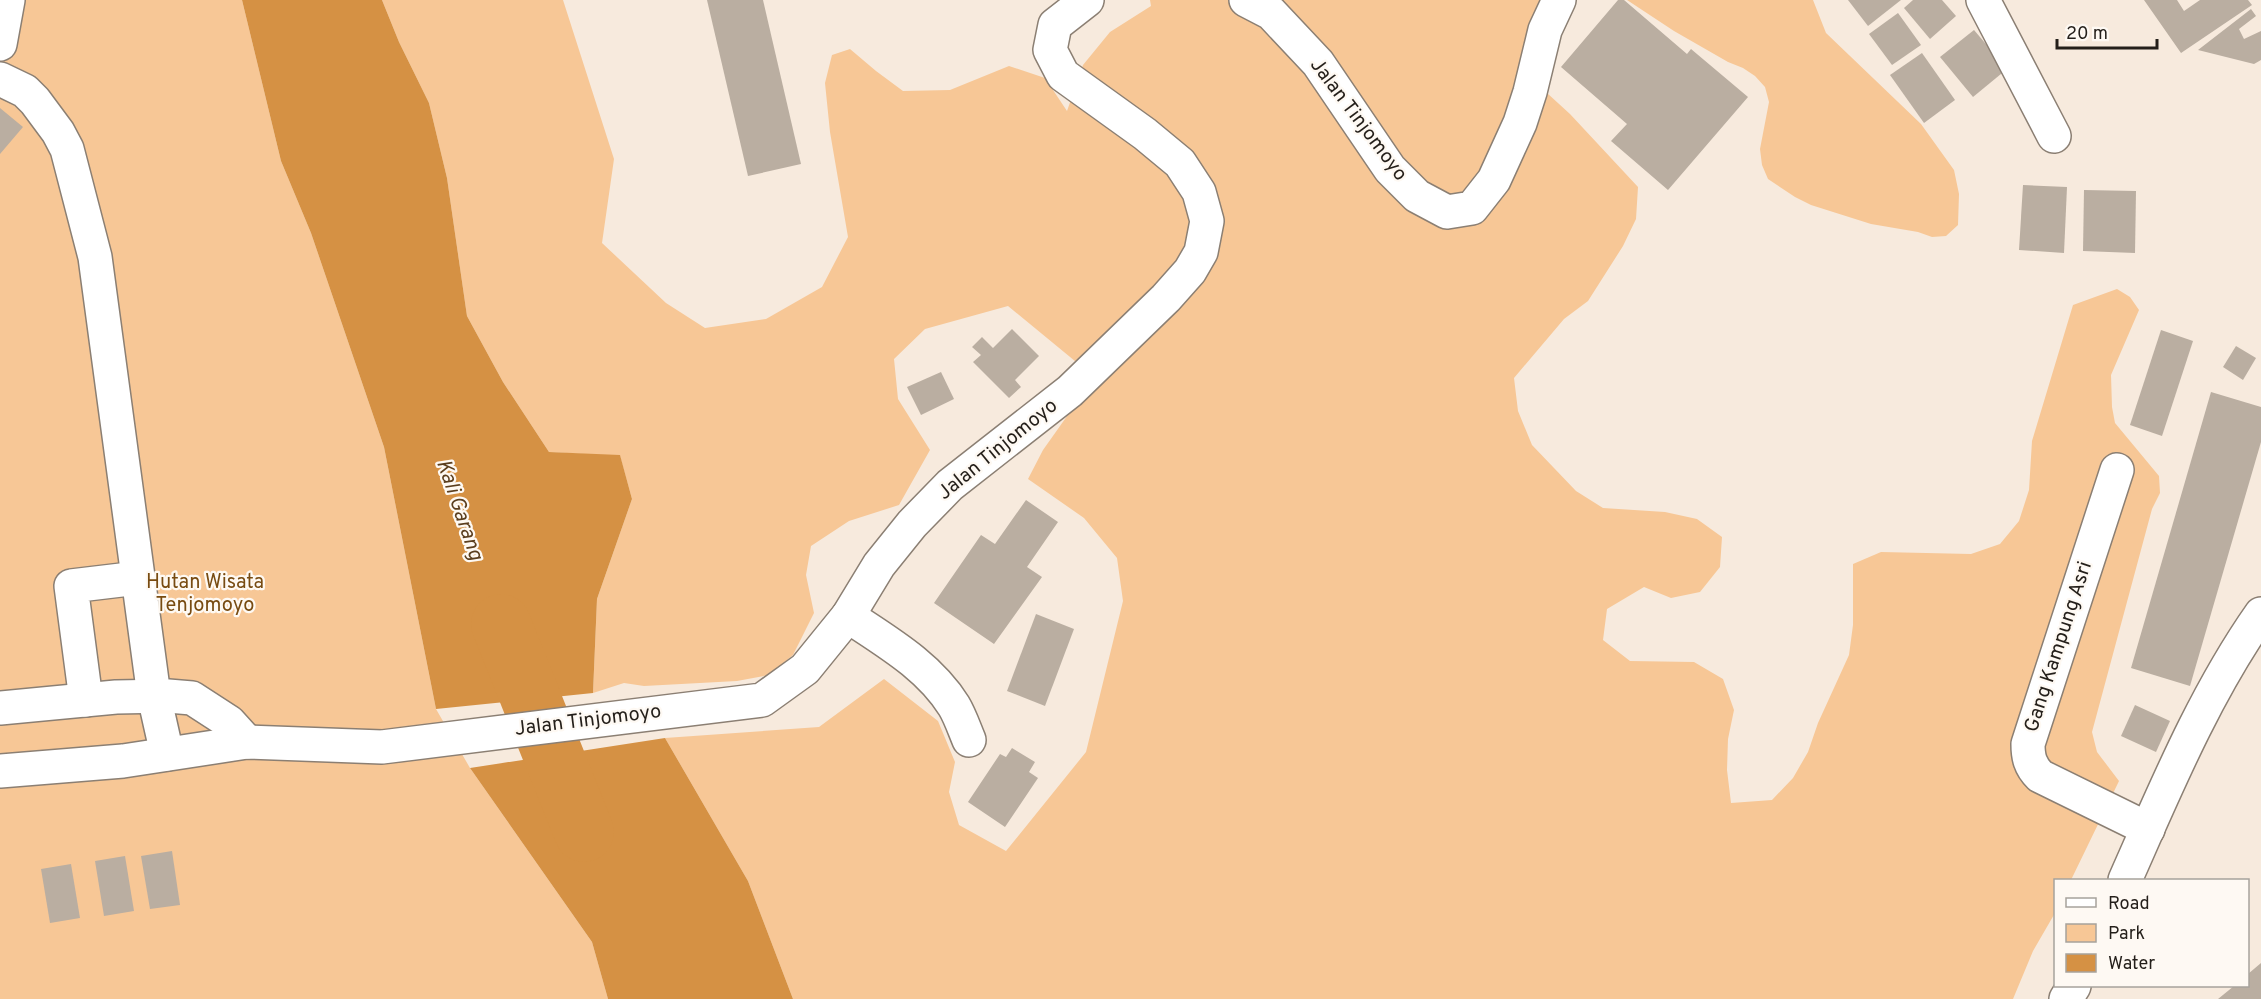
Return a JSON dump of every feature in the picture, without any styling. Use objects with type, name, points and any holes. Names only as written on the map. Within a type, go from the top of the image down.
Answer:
[{"type":"street","points":[[0,44],[8,0]]},
{"type":"street","name":"Jalan Tinjomoyo","points":[[0,771],[123,761],[247,742],[382,747],[762,700],[805,669],[848,616],[879,565],[912,524],[950,485],[1070,391],[1166,298],[1190,271],[1201,252],[1207,221],[1199,192],[1180,163],[1145,134],[1063,75],[1050,50],[1055,25],[1087,0]]},
{"type":"street","name":"Jalan Tinjomoyo","points":[[1246,0],[1271,13],[1317,63],[1390,169],[1417,196],[1448,212],[1472,208],[1494,180],[1520,123],[1545,30],[1559,0]]},
{"type":"street","points":[[1983,0],[2054,136]]},
{"type":"street","points":[[0,79],[25,91],[58,132],[66,149],[95,257],[154,696],[167,754]]},
{"type":"street","name":"Gang Kampung Asri","points":[[2117,470],[2028,744],[2028,757],[2032,768],[2040,776],[2148,829]]},
{"type":"street","points":[[86,700],[71,586],[138,578]]},
{"type":"street","points":[[2125,879],[2201,716],[2247,634],[2261,614]]},
{"type":"street","points":[[848,616],[903,653],[937,683],[957,712],[969,740]]},
{"type":"street","points":[[0,708],[154,696],[192,699],[229,722],[247,742]]},
{"type":"green space","name":"Hutan Wisata Tenjomoyo","points":[[0,0],[242,0],[281,161],[311,233],[384,447],[436,709],[470,768],[592,942],[608,999],[0,999]]},
{"type":"green space","points":[[382,0],[563,0],[614,159],[602,243],[666,303],[705,328],[766,319],[822,287],[848,237],[830,132],[825,83],[832,55],[850,49],[903,91],[950,90],[1009,66],[1045,78],[1067,111],[1083,65],[1110,32],[1151,6],[1150,0],[1540,0],[1524,72],[1570,114],[1638,187],[1636,219],[1623,246],[1588,301],[1564,319],[1514,378],[1518,411],[1532,445],[1576,491],[1603,508],[1665,512],[1697,519],[1722,537],[1720,567],[1700,592],[1671,598],[1644,587],[1607,609],[1603,640],[1630,661],[1694,662],[1723,679],[1734,710],[1728,739],[1727,770],[1731,803],[1772,800],[1793,778],[1808,752],[1818,723],[1849,655],[1853,625],[1853,564],[1881,552],[1971,554],[2000,544],[2019,521],[2029,490],[2032,441],[2073,305],[2117,289],[2130,297],[2139,310],[2111,375],[2115,423],[2159,476],[2160,493],[2152,509],[2092,732],[2097,752],[2119,781],[2071,879],[2054,879],[2054,915],[2033,951],[2013,999],[793,999],[748,881],[665,738],[819,727],[884,679],[938,721],[955,762],[949,792],[959,825],[1006,851],[1086,752],[1123,601],[1117,558],[1084,518],[1028,479],[1043,450],[1082,395],[1081,366],[1008,306],[925,329],[894,359],[898,399],[930,450],[899,505],[849,521],[811,546],[806,575],[814,613],[793,655],[769,675],[737,681],[644,686],[624,683],[593,693],[597,599],[632,499],[620,456],[549,452],[503,382],[467,316],[447,178],[429,103],[399,42]]},
{"type":"green space","points":[[1627,0],[1813,0],[1826,33],[1921,124],[1954,170],[1959,194],[1958,225],[1946,236],[1932,237],[1918,232],[1871,224],[1811,205],[1768,179],[1762,165],[1760,149],[1769,102],[1765,87],[1743,68],[1728,62],[1674,31]]},
{"type":"water","points":[[242,0],[382,0],[399,42],[429,103],[447,178],[467,316],[503,382],[549,452],[620,455],[632,499],[597,599],[593,693],[436,709],[384,447],[311,233],[281,161]]},
{"type":"water","points":[[665,738],[748,881],[793,999],[608,999],[592,942],[470,768]]},
{"type":"building","points":[[707,0],[763,0],[801,164],[748,176]]},
{"type":"building","points":[[1618,0],[1624,0],[1687,54],[1691,49],[1748,97],[1668,190],[1611,141],[1627,124],[1561,67]]},
{"type":"building","points":[[1848,0],[1901,0],[1868,26]]},
{"type":"building","points":[[1913,0],[1942,0],[1956,16],[1930,39],[1904,8]]},
{"type":"building","points":[[2144,0],[2177,0],[2184,11],[2200,0],[2248,0],[2252,5],[2181,53]]},
{"type":"building","points":[[2251,9],[2256,16],[2239,29],[2244,39],[2261,31],[2261,60],[2254,64],[2198,50]]},
{"type":"building","points":[[1898,13],[1921,45],[1892,65],[1869,34]]},
{"type":"building","points":[[1974,30],[2007,69],[1973,97],[1940,57]]},
{"type":"building","points":[[1922,53],[1955,100],[1924,123],[1890,75]]},
{"type":"building","points":[[0,108],[23,127],[0,154]]},
{"type":"building","points":[[2023,185],[2067,187],[2064,253],[2019,250]]},
{"type":"building","points":[[2084,190],[2136,191],[2135,253],[2083,251]]},
{"type":"building","points":[[1012,329],[1039,356],[1015,380],[1021,387],[1009,398],[973,362],[981,355],[972,347],[982,337],[993,348]]},
{"type":"building","points":[[2161,330],[2193,341],[2162,436],[2130,425]]},
{"type":"building","points":[[2236,346],[2256,358],[2243,380],[2223,367]]},
{"type":"building","points":[[941,372],[954,399],[921,415],[907,387]]},
{"type":"building","points":[[2211,392],[2261,407],[2261,442],[2190,686],[2131,668]]},
{"type":"building","points":[[1026,500],[1058,522],[1027,567],[1042,577],[994,644],[934,603],[981,535],[995,544]]},
{"type":"building","points":[[1036,614],[1074,629],[1045,706],[1007,691]]},
{"type":"building","points":[[2135,705],[2170,721],[2156,752],[2121,736]]},
{"type":"building","points":[[1012,748],[1035,762],[1029,772],[1038,778],[1005,827],[968,802],[1000,754],[1006,757]]},
{"type":"building","points":[[172,851],[180,905],[150,909],[141,856]]},
{"type":"building","points":[[125,856],[134,911],[104,916],[95,861]]},
{"type":"building","points":[[71,864],[80,918],[50,923],[41,869]]},
{"type":"building","points":[[2261,963],[2261,999],[2218,999],[2233,987],[2249,987],[2249,973]]},
{"type":"waterway","name":"Kali Garang","points":[[501,624],[584,832]]}]
